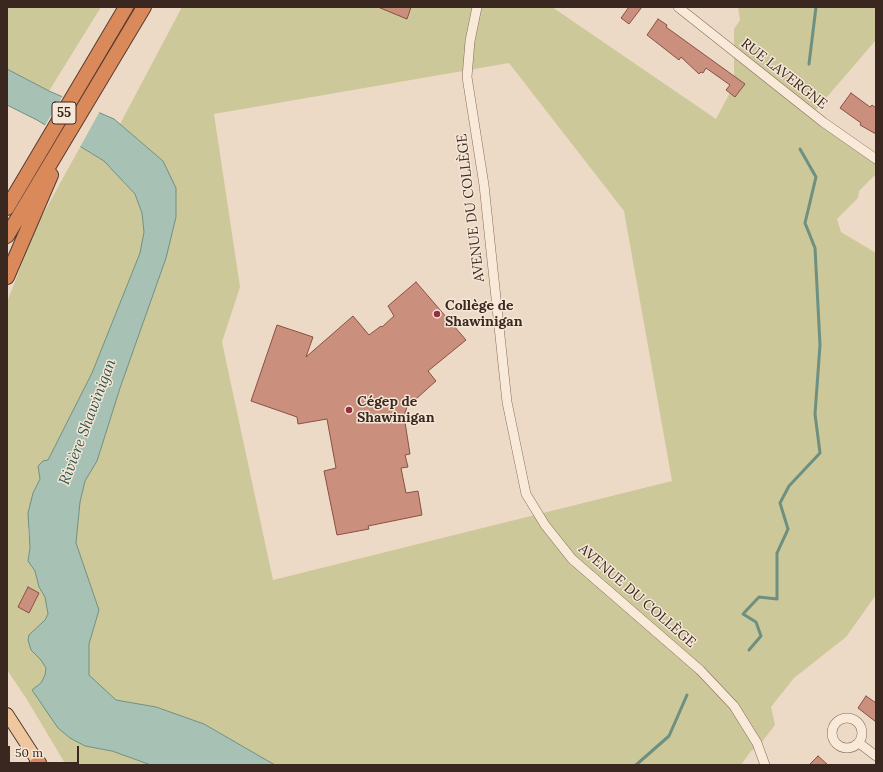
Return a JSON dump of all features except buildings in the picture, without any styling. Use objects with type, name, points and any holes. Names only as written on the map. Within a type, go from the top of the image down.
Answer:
[{"type":"highway","name":"55","points":[[7,208],[41,176],[97,56],[126,7]]},
{"type":"highway","name":"55","points":[[7,236],[41,176],[144,7]]},
{"type":"highway","points":[[7,277],[41,176]]},
{"type":"main road","points":[[7,714],[38,764]]},
{"type":"street","name":"AVENUE DU COLLÈGE","points":[[477,7],[470,41],[467,77],[484,185],[507,402],[526,494],[545,525],[572,559],[700,670],[734,706],[756,743],[765,765]]},
{"type":"street","name":"RUE LAVERGNE","points":[[680,8],[823,122],[876,159]]},
{"type":"street","points":[[859,743],[876,756]]},
{"type":"shaded area","points":[[7,7],[101,7],[49,91],[7,69]]},
{"type":"shaded area","points":[[182,7],[552,7],[716,119],[734,85],[734,29],[740,20],[738,7],[876,7],[876,40],[814,112],[876,157],[876,174],[859,191],[858,198],[837,219],[841,232],[876,253],[876,595],[846,637],[794,678],[771,707],[775,725],[758,747],[751,751],[741,765],[275,765],[204,724],[156,707],[116,700],[89,676],[89,644],[99,610],[76,543],[80,502],[85,481],[97,461],[120,388],[166,258],[176,217],[163,161],[120,124]],"holes":[[[509,63],[624,211],[672,481],[273,580],[222,342],[240,287],[214,114]]]},
{"type":"shaded area","points":[[80,147],[104,161],[135,194],[142,213],[144,232],[140,253],[92,373],[48,460],[38,466],[40,479],[33,493],[28,530],[30,548],[28,560],[35,571],[39,587],[45,597],[48,614],[31,650],[41,660],[46,668],[45,675],[41,683],[32,690],[44,706],[85,746],[112,751],[151,765],[66,765],[26,698],[7,670],[7,302],[36,227]]},
{"type":"water","name":"Rivière Shawinigan","points":[[7,69],[49,91],[114,119],[163,161],[176,188],[176,217],[166,258],[120,388],[97,461],[85,481],[80,502],[76,543],[99,610],[89,644],[89,675],[116,700],[156,707],[204,724],[275,765],[151,765],[112,751],[85,746],[70,738],[58,728],[32,690],[41,683],[45,675],[46,668],[41,660],[31,650],[28,640],[29,635],[45,620],[48,614],[45,597],[39,587],[35,571],[28,561],[30,548],[28,513],[33,493],[40,479],[38,466],[43,461],[48,460],[92,373],[140,253],[144,232],[142,213],[135,194],[104,161],[37,120],[7,105]]},
{"type":"pier","points":[[63,95],[100,111],[79,149],[44,127]]},
{"type":"waterway","points":[[809,64],[816,7]]},
{"type":"waterway","points":[[749,650],[761,636],[756,622],[743,614],[759,597],[777,599],[777,553],[788,529],[780,503],[789,486],[820,453],[815,414],[820,345],[815,248],[805,223],[816,177],[800,149]]},
{"type":"waterway","points":[[636,765],[669,736],[687,695]]},
{"type":"place","name":"Collège de Shawinigan","points":[[437,314]]},
{"type":"place","name":"Cégep de Shawinigan","points":[[349,410]]}]
